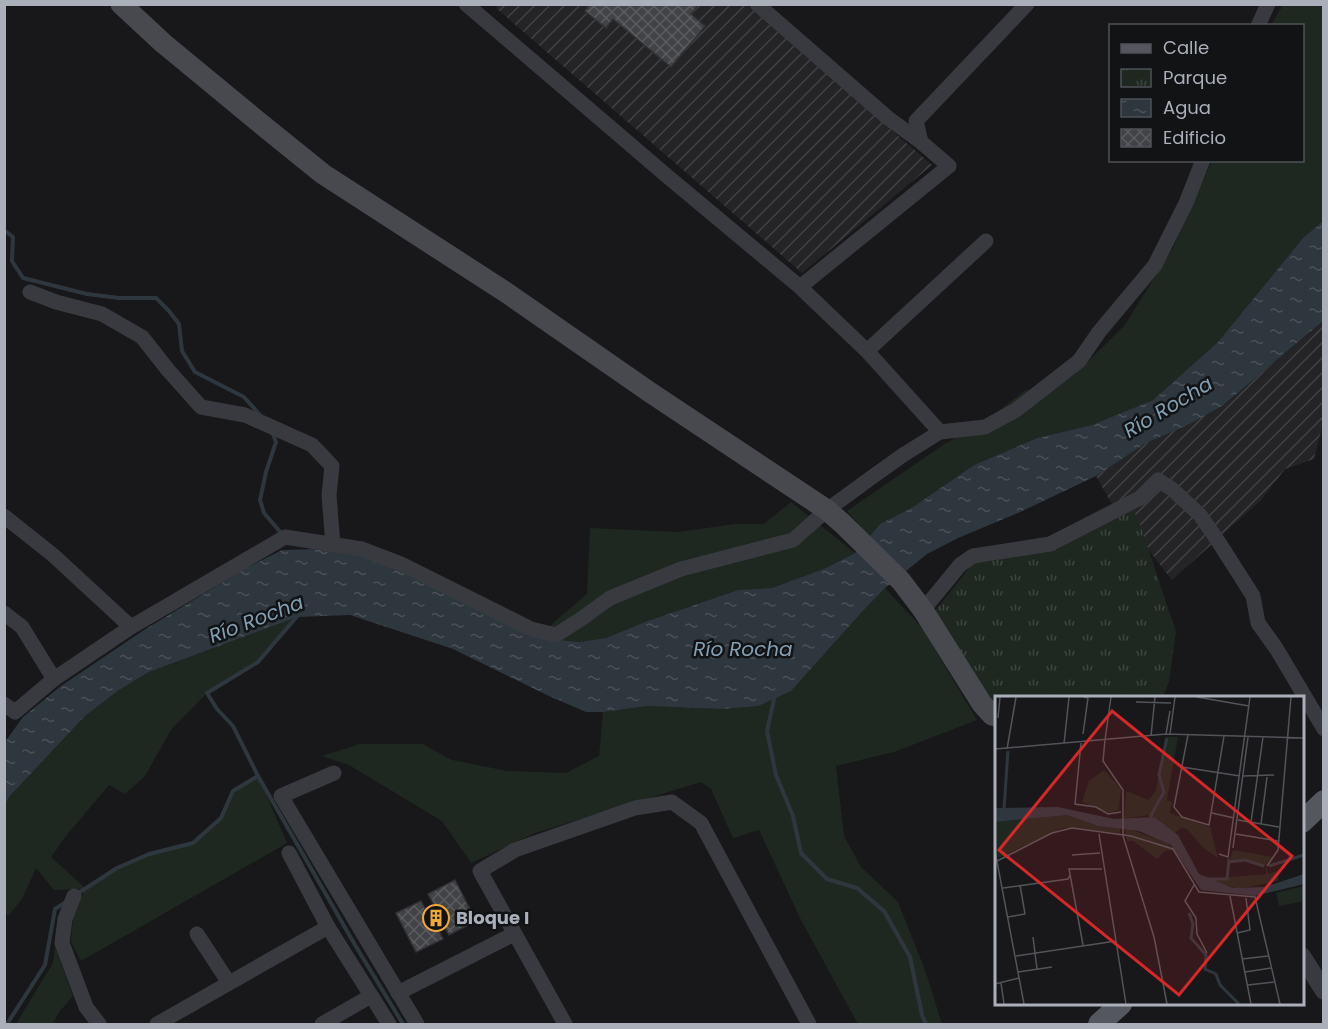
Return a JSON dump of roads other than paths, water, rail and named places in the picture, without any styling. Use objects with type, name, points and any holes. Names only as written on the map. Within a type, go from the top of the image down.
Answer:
[{"type":"main road","points":[[120,4],[323,174],[507,293],[651,393],[827,510],[901,581],[982,704],[995,716]]},
{"type":"main road","points":[[1304,820],[1323,801]]},
{"type":"main road","points":[[1099,1024],[1120,1005]]},
{"type":"street","points":[[757,4],[888,118],[949,166],[800,287]]},
{"type":"street","points":[[921,142],[916,121],[1027,4]]},
{"type":"street","points":[[1259,24],[1268,4]]},
{"type":"street","points":[[477,8],[667,176],[800,287],[867,351],[940,432]]},
{"type":"street","points":[[4,704],[15,712],[54,679],[131,627],[285,537],[362,549],[401,564],[531,629],[556,635],[610,598],[681,569],[793,540],[827,510],[903,455],[940,432],[985,427],[1016,410],[1079,361],[1099,332],[1155,265],[1186,203],[1202,162]]},
{"type":"street","points":[[867,351],[986,241]]},
{"type":"street","points":[[30,292],[56,302],[102,314],[142,337],[201,407],[245,416],[312,445],[332,466],[329,495],[333,545]]},
{"type":"street","points":[[922,610],[960,565],[973,556],[1050,544],[1140,498],[1158,480],[1172,489],[1200,516],[1218,541],[1253,596],[1258,623],[1276,648],[1304,696]]},
{"type":"street","points":[[4,516],[53,555],[131,627]]},
{"type":"street","points":[[4,613],[22,627],[54,679]]},
{"type":"street","points":[[1304,696],[1323,729]]},
{"type":"street","points":[[334,773],[281,796],[417,1024]]},
{"type":"street","points":[[565,1024],[480,871],[514,850],[635,808],[672,802],[701,823],[809,1024]]},
{"type":"street","points":[[289,853],[328,927],[389,1024]]},
{"type":"street","points":[[74,896],[65,919],[62,943],[86,1007],[99,1024]]},
{"type":"street","points":[[157,1024],[328,927]]},
{"type":"street","points":[[197,933],[229,983]]},
{"type":"street","points":[[398,993],[514,934]]},
{"type":"street","points":[[1304,959],[1323,991]]},
{"type":"street","points":[[322,1024],[372,996]]},
{"type":"water","name":"Río Rocha","points":[[1323,221],[1323,321],[1222,406],[1190,424],[1146,443],[1096,476],[927,554],[885,588],[791,691],[758,706],[721,709],[647,706],[586,712],[453,649],[350,615],[297,617],[149,672],[119,690],[85,716],[5,804],[5,742],[23,717],[61,686],[144,630],[241,571],[282,550],[319,549],[372,557],[540,638],[579,642],[606,638],[738,590],[772,588],[826,568],[855,553],[880,524],[913,507],[974,465],[1037,438],[1092,425],[1153,400],[1218,342],[1303,238]]},
{"type":"waterway","points":[[4,230],[13,237],[12,261],[23,278],[87,294],[119,298],[156,298],[179,324],[182,351],[195,372],[244,397],[261,416]]},
{"type":"waterway","points":[[273,434],[276,442],[260,500],[264,513],[282,534]]},
{"type":"waterway","points":[[299,614],[258,662],[207,693],[217,709],[233,726],[258,776],[403,1024]]},
{"type":"waterway","points":[[775,695],[767,731],[776,775],[793,816],[801,853],[827,879],[857,888],[884,911],[910,957],[922,1015],[926,1024]]},
{"type":"waterway","points":[[77,894],[117,868],[149,854],[193,843],[221,818],[233,791],[258,776]]},
{"type":"waterway","points":[[7,1024],[45,965],[55,909],[66,902]]},
{"type":"place","name":"Bloque I","points":[[436,918]]}]
